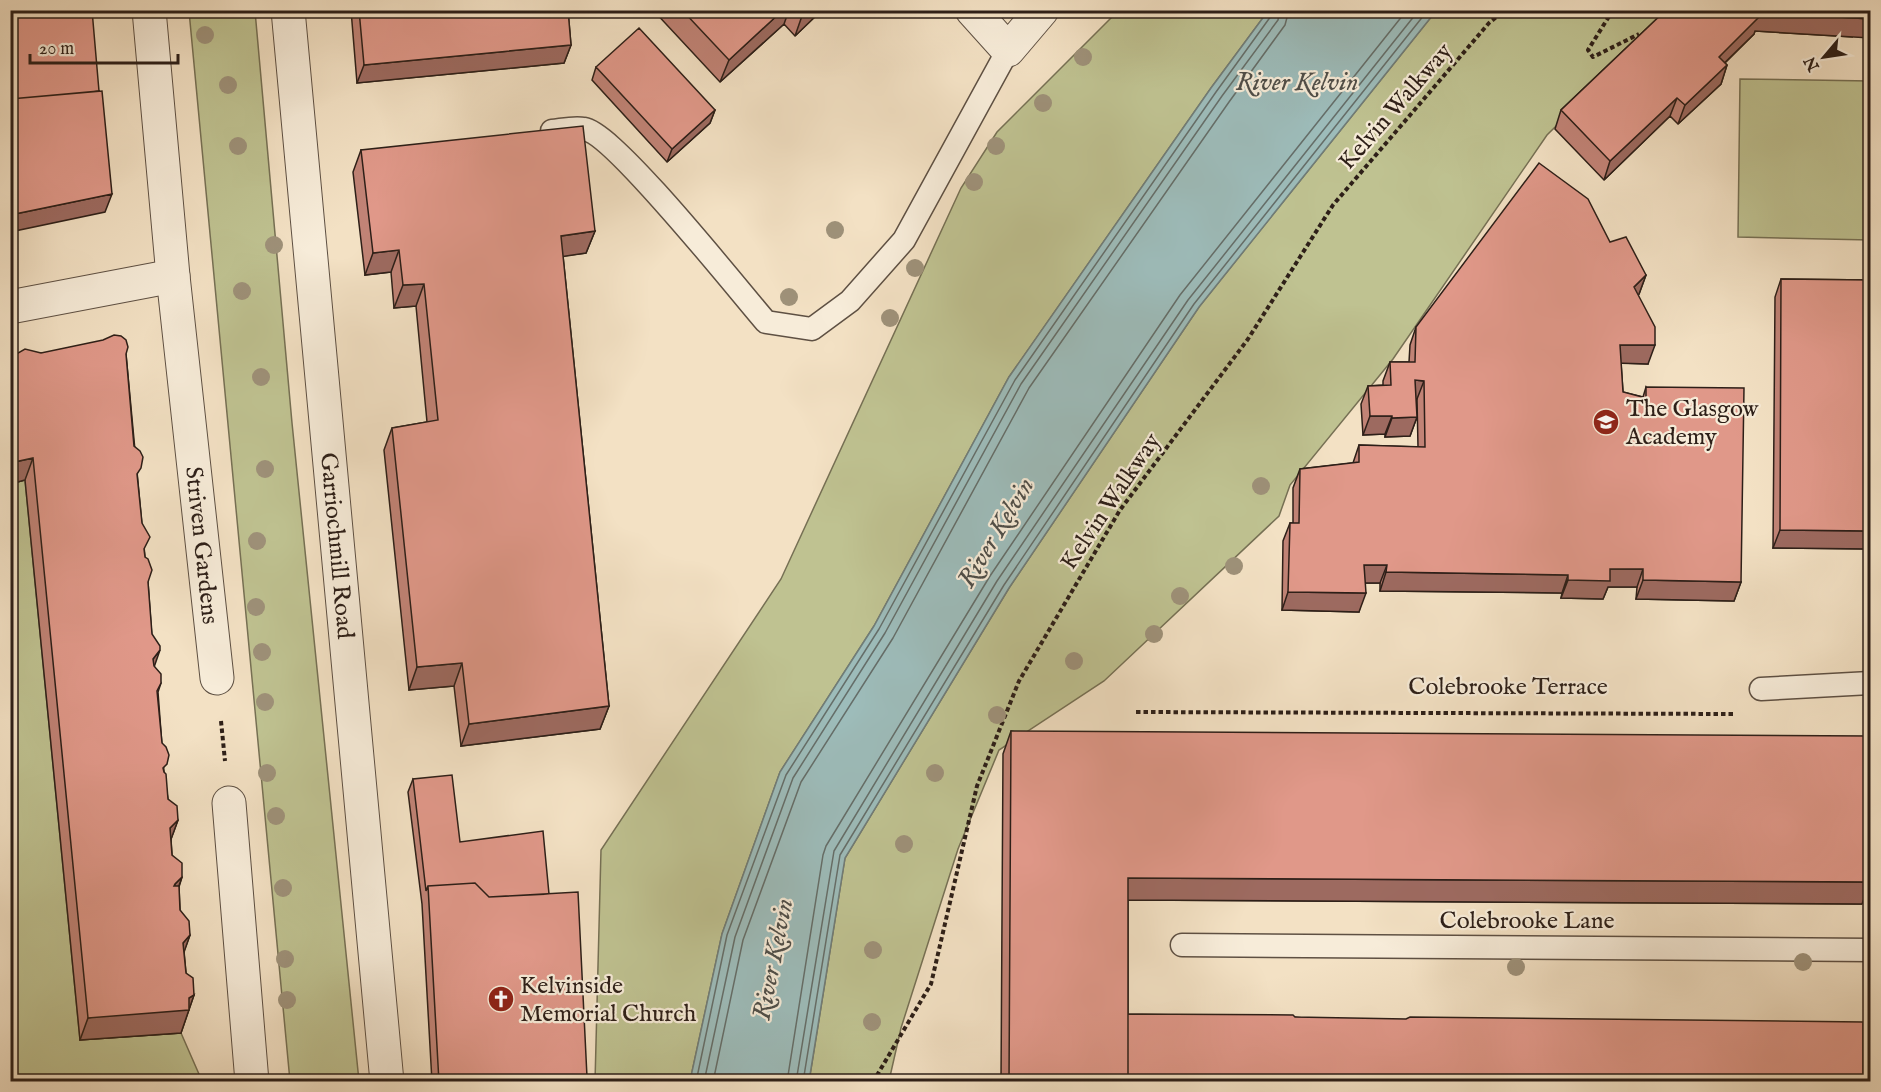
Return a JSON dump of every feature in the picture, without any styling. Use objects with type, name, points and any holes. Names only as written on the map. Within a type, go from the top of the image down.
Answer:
[{"type":"street","name":"Striven Gardens","points":[[149,10],[173,276],[217,678]]},
{"type":"street","name":"Garriochmill Road","points":[[288,10],[387,1082]]},
{"type":"street","points":[[972,10],[1008,50],[1042,10]]},
{"type":"street","points":[[10,307],[173,276]]},
{"type":"street","points":[[229,803],[252,1082]]},
{"type":"lane","points":[[530,133],[585,128],[600,137],[635,169],[766,322],[812,329],[850,302],[903,240],[1008,50]]},
{"type":"lane","points":[[1761,689],[1870,683]]},
{"type":"lane","name":"Colebrooke Lane","points":[[1182,945],[1870,950]]},
{"type":"path","name":"Kelvin Walkway","points":[[873,1082],[931,984],[977,786],[1019,681],[1120,510],[1248,339],[1333,205],[1489,23],[1505,10]]},
{"type":"path","points":[[1613,10],[1588,50],[1593,57],[1639,34]]},
{"type":"path","points":[[217,678],[229,803]]},
{"type":"path","name":"Colebrooke Terrace","points":[[1136,712],[1735,714],[1761,689]]},
{"type":"green space","points":[[189,11],[255,11],[292,423],[359,1081],[290,1081]]},
{"type":"green space","points":[[1118,11],[1268,11],[1211,88],[1009,377],[874,626],[780,772],[722,934],[690,1081],[595,1082],[601,850],[781,579],[961,188],[997,132]]},
{"type":"green space","points":[[1436,11],[1677,11],[1547,135],[1393,359],[1290,485],[1279,516],[1104,681],[999,750],[958,849],[901,1028],[889,1081],[809,1082],[845,858],[1009,588],[1199,307]]},
{"type":"green space","points":[[1740,79],[1870,81],[1870,240],[1738,237]]},
{"type":"green space","points":[[25,480],[80,1040],[181,1033],[202,1081],[11,1081],[10,484]]},
{"type":"water","name":"River Kelvin","points":[[1268,11],[1436,11],[1199,307],[1009,588],[845,858],[809,1081],[690,1081],[722,934],[780,772],[874,626],[1009,377],[1211,88]]},
{"type":"building","points":[[10,10],[92,10],[99,91],[10,99]]},
{"type":"building","points":[[359,10],[568,10],[571,45],[364,65]]},
{"type":"building","points":[[682,10],[783,10],[729,60]]},
{"type":"building","points":[[1666,10],[1870,10],[1870,19],[1757,12],[1761,15],[1719,57],[1727,65],[1685,105],[1677,98],[1610,161],[1561,110]]},
{"type":"building","points":[[639,28],[715,110],[672,149],[596,67]]},
{"type":"building","points":[[102,91],[112,194],[10,215],[10,99]]},
{"type":"building","points":[[583,126],[595,231],[561,236],[609,706],[469,724],[462,663],[417,667],[392,428],[438,420],[424,284],[403,285],[399,250],[373,253],[361,150]]},
{"type":"building","points":[[1539,163],[1588,199],[1610,242],[1626,237],[1646,275],[1634,287],[1655,327],[1655,345],[1620,345],[1623,392],[1646,398],[1646,387],[1744,388],[1741,582],[1643,580],[1643,569],[1610,569],[1610,581],[1568,580],[1568,575],[1386,572],[1387,565],[1364,565],[1366,593],[1288,592],[1290,523],[1299,523],[1300,469],[1359,462],[1359,445],[1425,447],[1424,381],[1415,380],[1417,417],[1370,416],[1368,386],[1391,385],[1390,362],[1415,362],[1416,327]]},
{"type":"building","points":[[1781,279],[1870,280],[1870,531],[1780,530]]},
{"type":"building","points":[[114,335],[126,340],[128,347],[126,354],[134,446],[143,457],[137,474],[142,523],[150,537],[144,549],[145,557],[152,570],[148,582],[152,634],[160,646],[160,650],[153,659],[154,666],[161,674],[161,683],[157,691],[162,743],[169,755],[167,764],[163,768],[166,774],[168,799],[177,806],[178,820],[170,828],[172,855],[182,863],[182,877],[174,886],[179,886],[180,910],[189,921],[190,935],[183,943],[186,973],[193,978],[194,995],[189,998],[189,1010],[88,1018],[33,458],[10,463],[10,359],[25,349],[41,353],[103,340]]},
{"type":"building","points":[[1011,731],[1870,736],[1870,882],[1128,878],[1128,1082],[1009,1082]]},
{"type":"building","points":[[452,775],[460,842],[543,831],[549,894],[489,897],[475,883],[428,886],[426,891],[413,779]]},
{"type":"building","name":"Kelvinside Memorial Church","points":[[475,883],[489,897],[578,892],[587,1077],[439,1082],[428,886]]},
{"type":"building","points":[[1128,1014],[1293,1015],[1295,1017],[1406,1019],[1410,1017],[1863,1022],[1863,1082],[1128,1082]]},
{"type":"place","name":"The Glasgow Academy","points":[[1606,422]]},
{"type":"place","name":"Kelvinside Memorial Church","points":[[501,999]]}]
